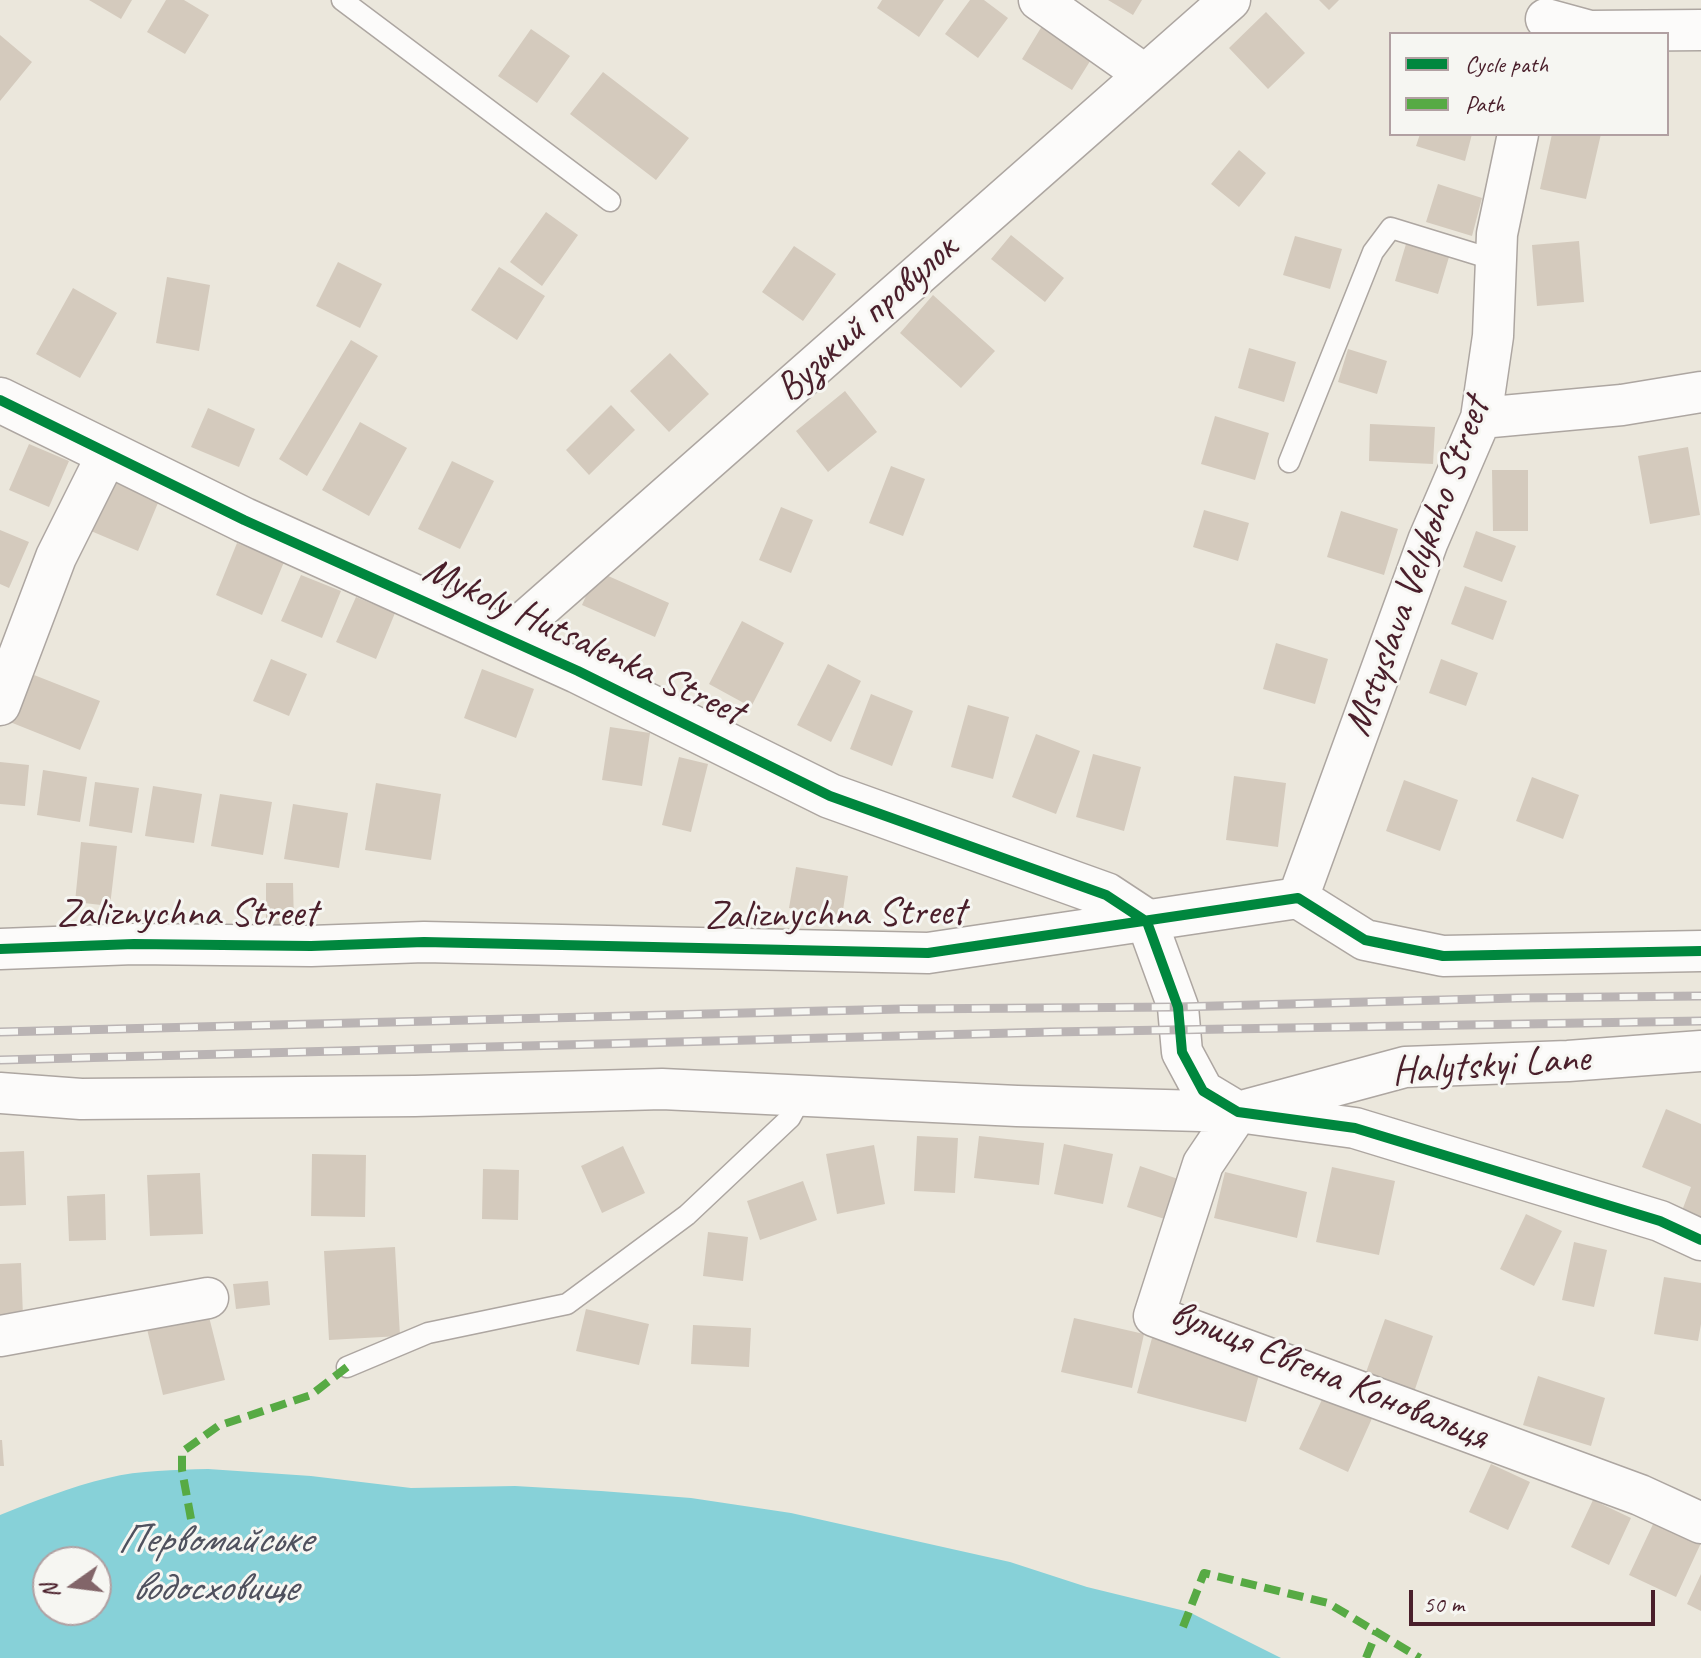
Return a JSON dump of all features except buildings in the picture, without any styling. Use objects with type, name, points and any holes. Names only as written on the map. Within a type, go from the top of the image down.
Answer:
[{"type":"street","points":[[1039,0],[1144,74]]},
{"type":"street","name":"Вузький провулок","points":[[506,638],[1230,0]]},
{"type":"street","points":[[1547,18],[1590,31],[1701,30]]},
{"type":"street","name":"Mstyslava Velykoho Street","points":[[1298,898],[1428,541],[1481,418],[1493,336],[1497,234],[1518,136]]},
{"type":"street","points":[[1481,418],[1622,405],[1701,392]]},
{"type":"street","name":"Mykoly Hutsalenka Street","points":[[0,400],[244,520],[578,671],[830,796],[1106,895],[1147,922]]},
{"type":"street","points":[[0,705],[56,557],[108,453]]},
{"type":"street","points":[[1298,898],[1365,940],[1443,956],[1701,951]]},
{"type":"street","name":"Zaliznychna Street","points":[[0,949],[134,944],[311,946],[424,942],[928,953],[1298,898]]},
{"type":"street","points":[[1147,922],[1178,1007],[1182,1052],[1203,1091],[1238,1112]]},
{"type":"street","name":"Halytskyi Lane","points":[[1238,1112],[1405,1067],[1568,1061],[1701,1051]]},
{"type":"street","points":[[0,1093],[81,1099],[415,1096],[662,1089],[1047,1107],[1238,1112],[1355,1128],[1660,1221],[1701,1240]]},
{"type":"street","name":"вулиця Євгена Коновальця","points":[[1238,1112],[1203,1164],[1154,1316],[1640,1495],[1701,1523]]},
{"type":"street","points":[[0,1336],[208,1298]]},
{"type":"lane","points":[[342,0],[366,7],[610,201]]},
{"type":"lane","points":[[1289,462],[1373,252],[1391,228],[1495,260]]},
{"type":"lane","points":[[347,1367],[428,1333],[567,1304],[687,1215],[790,1118],[802,1096]]},
{"type":"water","name":"Первомайське водосховище","points":[[208,1469],[311,1476],[411,1488],[515,1486],[601,1491],[691,1498],[791,1513],[1010,1562],[1087,1587],[1189,1612],[1281,1658],[0,1658],[0,1515],[66,1490],[120,1475]]},
{"type":"railway","points":[[0,1032],[901,1009],[1178,1007],[1701,996]]},
{"type":"railway","points":[[0,1060],[1050,1032],[1701,1021]]},
{"type":"marked path","points":[[191,1519],[182,1452],[218,1426],[311,1395],[347,1367]]},
{"type":"marked path","points":[[1183,1627],[1204,1573],[1328,1603],[1420,1658]]},
{"type":"marked path","points":[[1366,1658],[1377,1631]]},
{"type":"cycle path","points":[[0,400],[244,520],[578,671],[830,796],[1106,895],[1147,922],[1178,1007],[1182,1052],[1203,1091],[1238,1112],[1355,1128],[1660,1221],[1701,1240]]},
{"type":"cycle path","points":[[0,949],[134,944],[311,946],[424,942],[928,953],[1298,898],[1365,940],[1443,956],[1701,951]]}]
